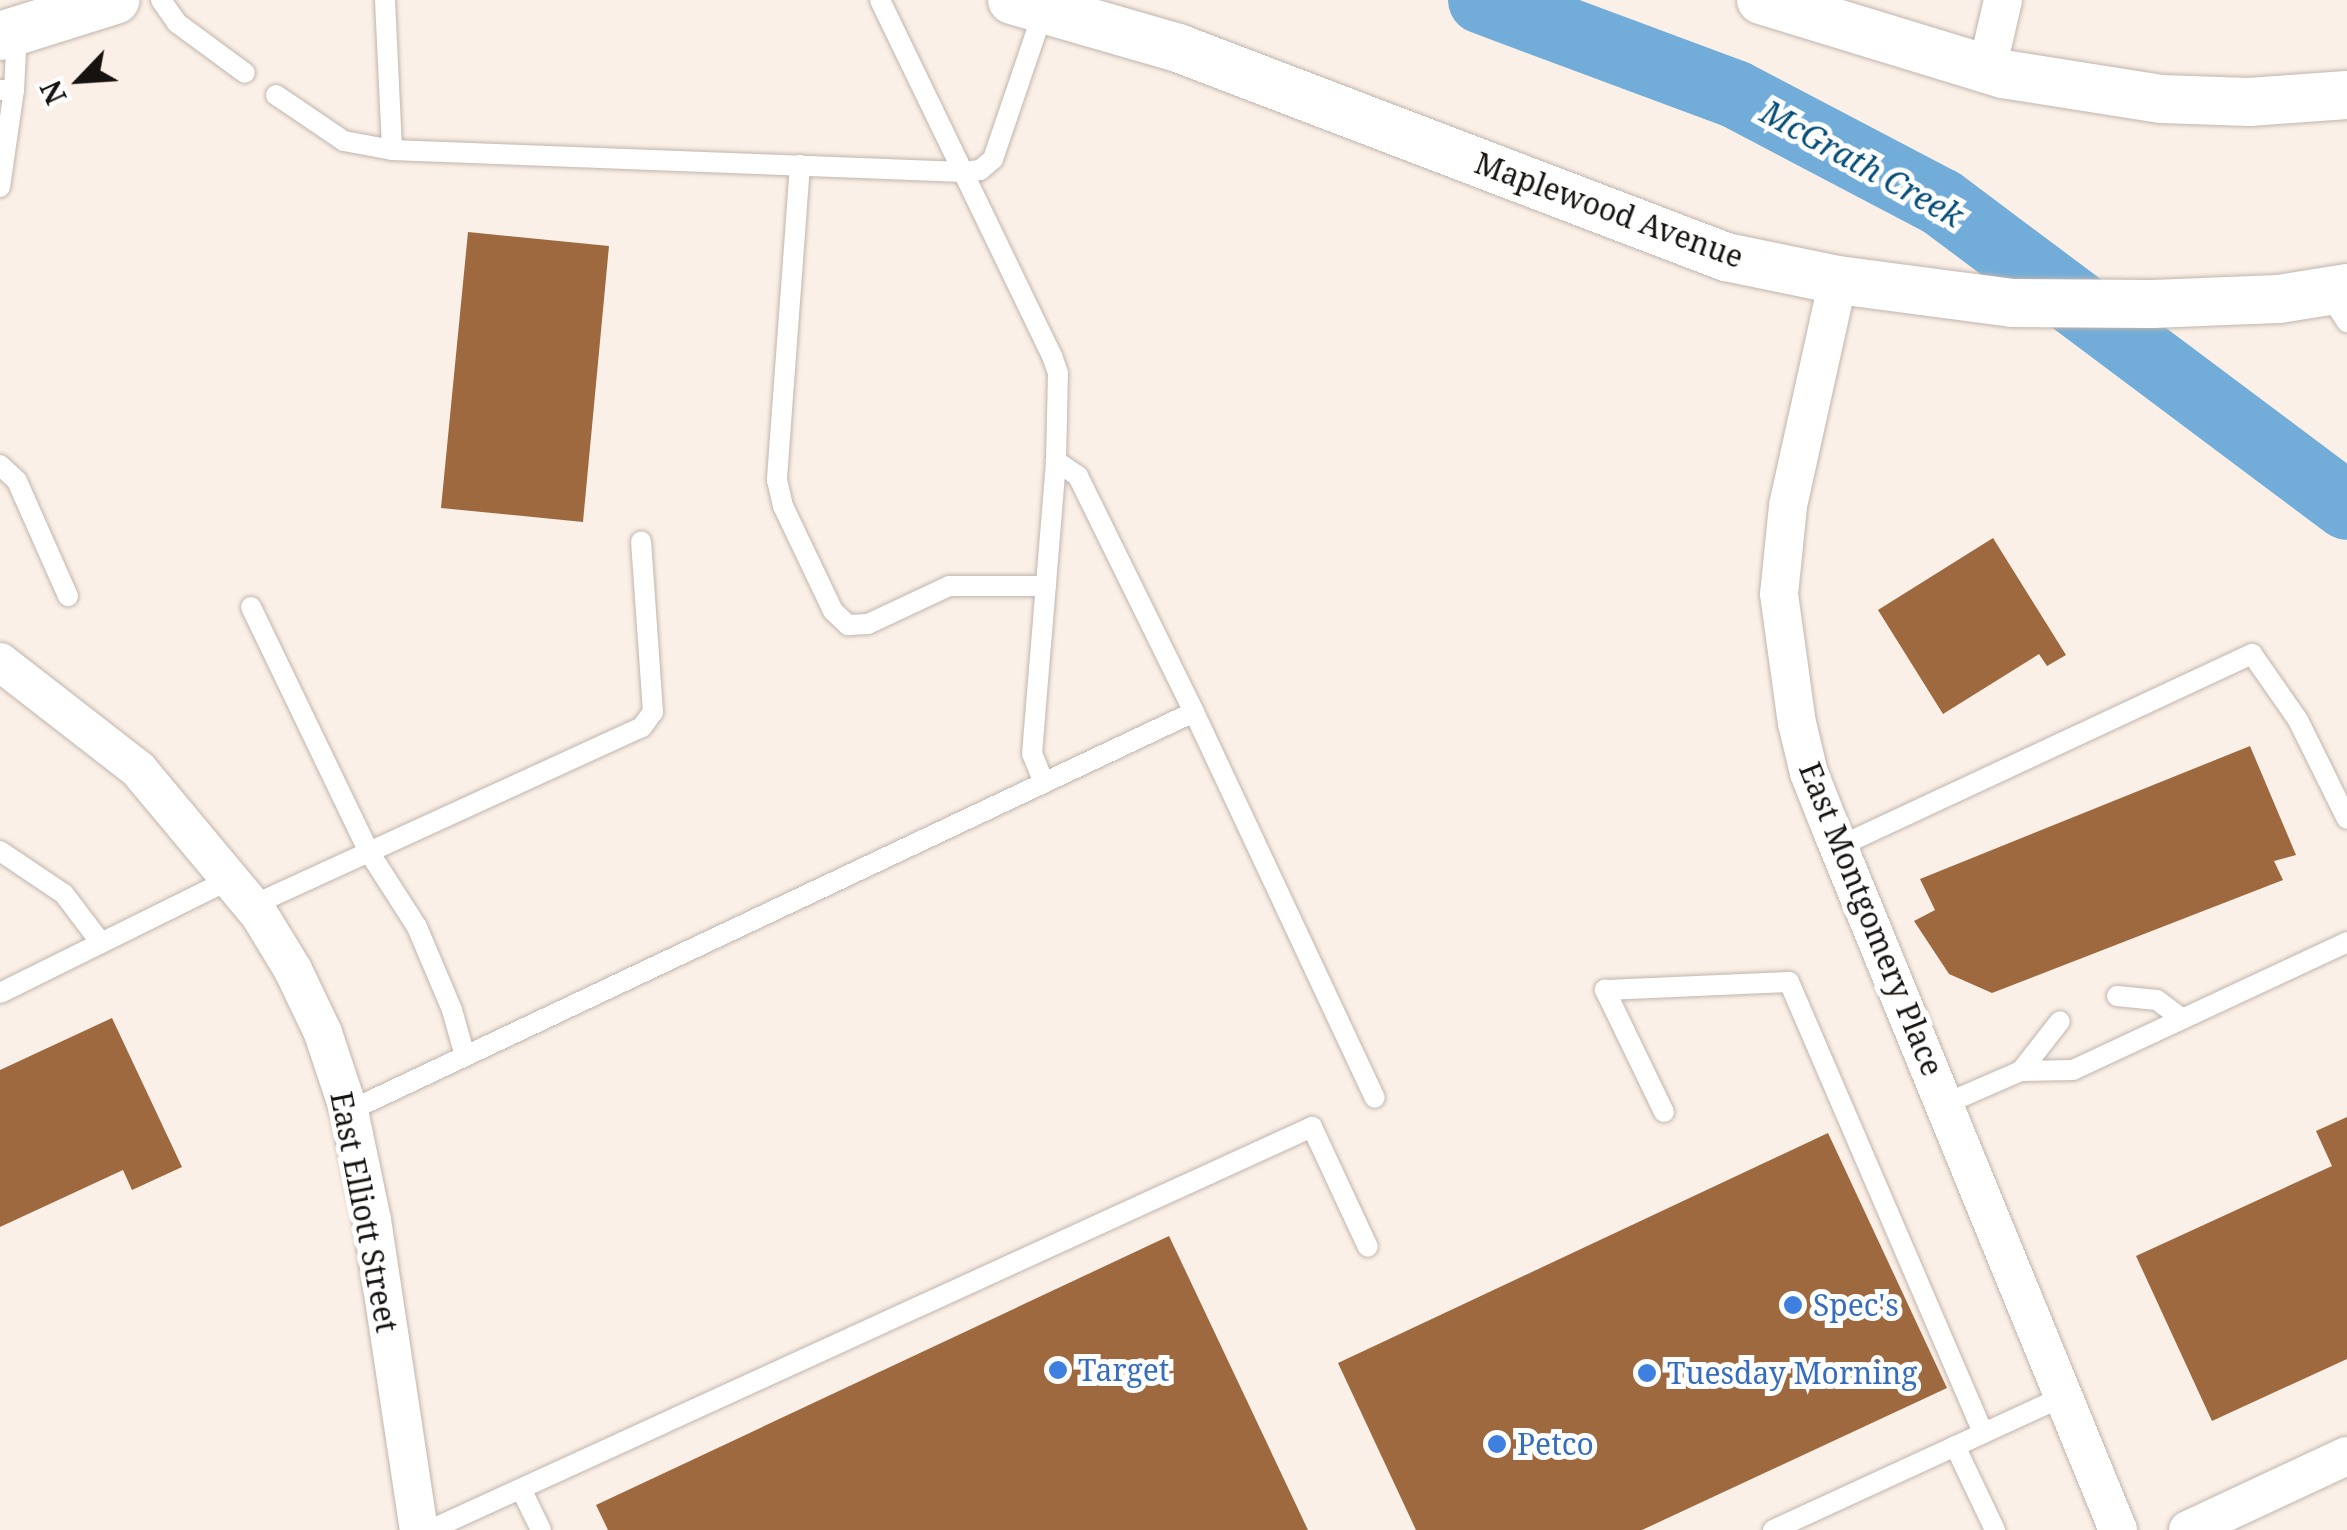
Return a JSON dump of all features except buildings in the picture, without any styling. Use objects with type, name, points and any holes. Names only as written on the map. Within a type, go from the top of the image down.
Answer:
[{"type":"street","points":[[9,33],[115,0]]},
{"type":"street","points":[[1761,0],[1987,69],[2161,99],[2249,102],[2347,95]]},
{"type":"street","points":[[1987,69],[2002,0]]},
{"type":"street","name":"Maplewood Avenue","points":[[1028,5],[1178,48],[1726,257],[1838,280],[2012,303],[2340,300]]},
{"type":"street","name":"East Montgomery Place","points":[[1838,280],[1788,506],[1779,594],[1797,723],[1809,772],[1838,847],[2118,1530]]},
{"type":"street","name":"East Elliott Street","points":[[0,662],[138,768],[241,892],[293,970],[322,1033],[349,1111],[372,1220],[419,1530]]},
{"type":"street","points":[[2188,1530],[2234,1521],[2338,1469]]},
{"type":"lane","points":[[162,0],[177,24],[245,74]]},
{"type":"lane","points":[[385,0],[392,150]]},
{"type":"lane","points":[[880,0],[1058,374],[1056,461],[1032,754],[1044,782]]},
{"type":"lane","points":[[276,95],[344,141],[392,150],[964,172],[980,170],[992,159],[1028,5]]},
{"type":"lane","points":[[0,187],[9,33]]},
{"type":"lane","points":[[800,166],[777,480],[782,506],[833,611],[848,625],[868,624],[949,586],[1046,586]]},
{"type":"lane","points":[[1056,461],[1070,466],[1078,476],[1194,712],[1374,1098]]},
{"type":"lane","points":[[0,466],[17,480],[68,596]]},
{"type":"lane","points":[[0,993],[101,943],[241,892],[369,852],[642,726],[653,712],[641,542]]},
{"type":"lane","points":[[252,607],[369,852],[417,928],[452,1010],[465,1056]]},
{"type":"lane","points":[[1838,847],[2252,654],[2298,720],[2347,819]]},
{"type":"lane","points":[[349,1111],[1194,712]]},
{"type":"lane","points":[[0,851],[64,894],[101,943]]},
{"type":"lane","points":[[1945,1104],[2021,1071],[2073,1070],[2347,942]]},
{"type":"lane","points":[[1664,1112],[1606,990],[1788,982],[1983,1433]]},
{"type":"lane","points":[[2116,996],[2157,1000],[2181,1018]]},
{"type":"lane","points":[[2021,1071],[2060,1020]]},
{"type":"lane","points":[[430,1530],[1312,1127],[1368,1248]]},
{"type":"lane","points":[[1772,1530],[2064,1396]]},
{"type":"lane","points":[[1955,1446],[1994,1530]]},
{"type":"lane","points":[[522,1491],[541,1530]]},
{"type":"waterway","name":"McGrath Creek","points":[[1482,0],[1735,94],[1941,202],[2347,506]]},
{"type":"place","name":"Spec's","points":[[1793,1305]]},
{"type":"place","name":"Target","points":[[1058,1370]]},
{"type":"place","name":"Tuesday Morning","points":[[1647,1373]]},
{"type":"place","name":"Petco","points":[[1497,1444]]}]
